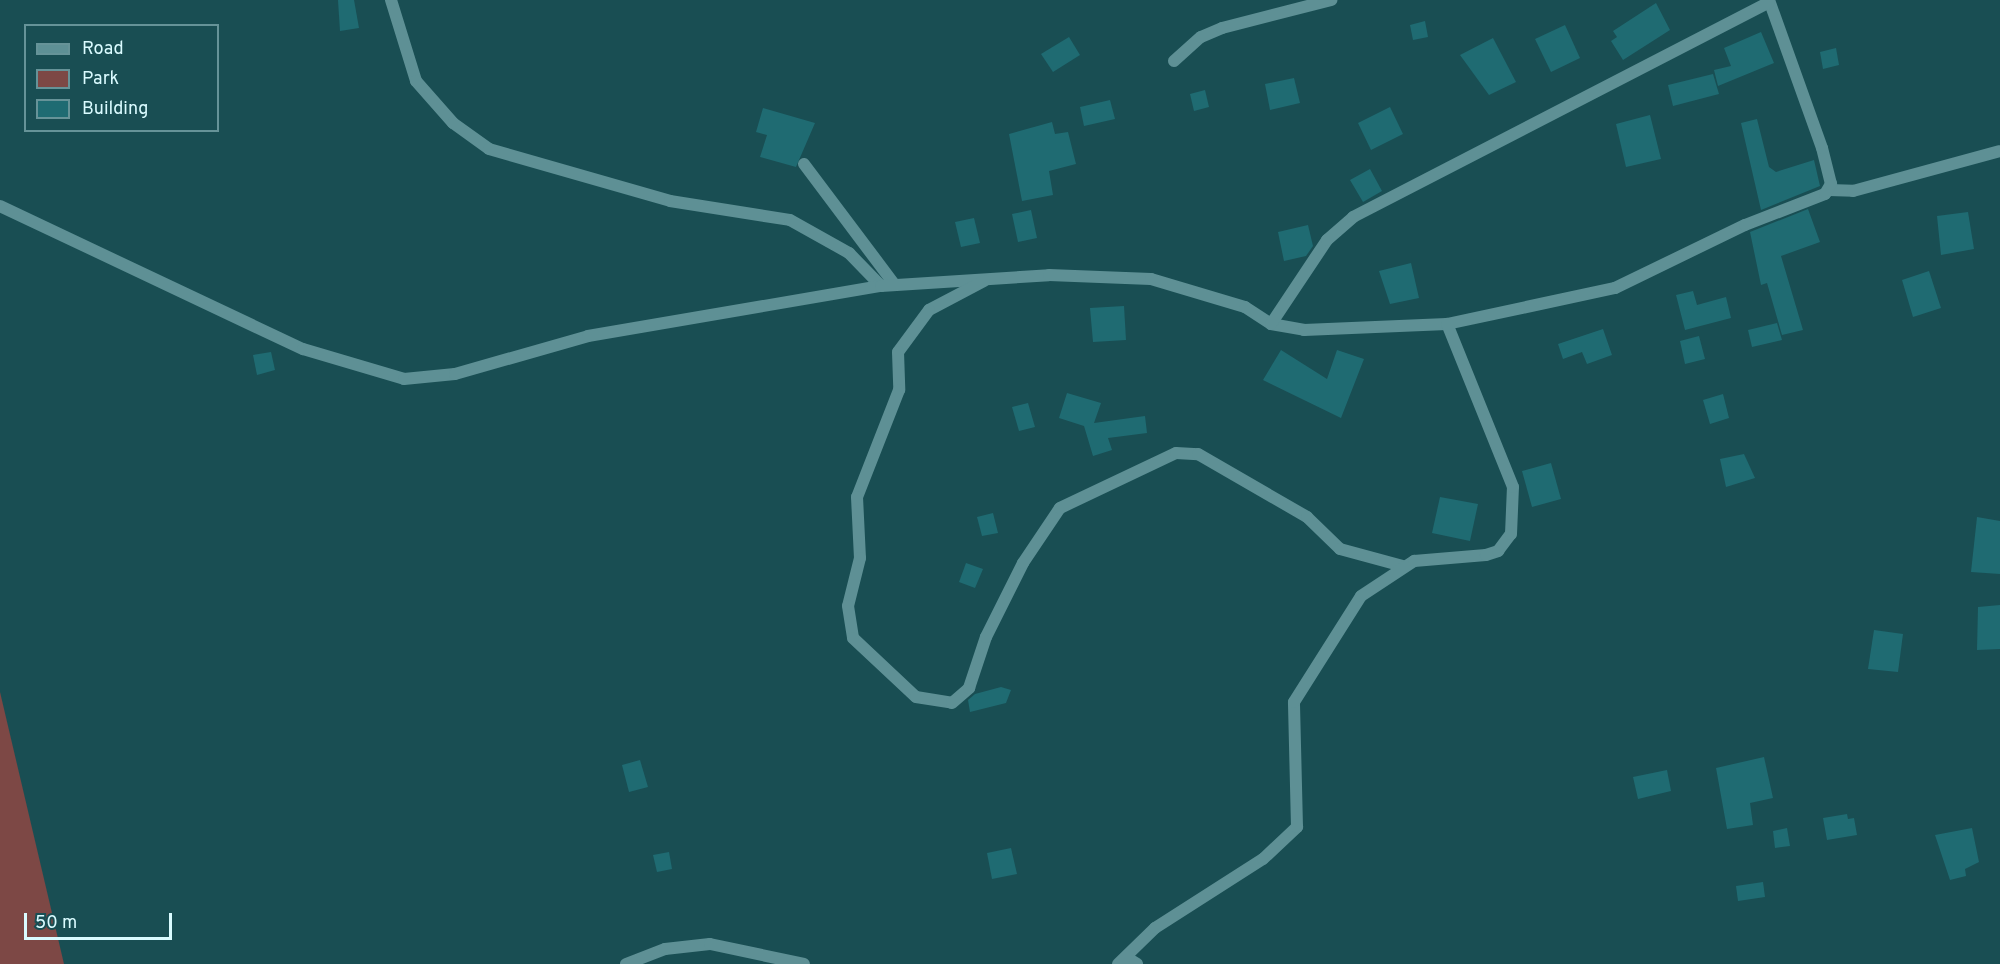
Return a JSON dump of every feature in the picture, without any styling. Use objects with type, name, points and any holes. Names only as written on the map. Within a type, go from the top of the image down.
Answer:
[{"type":"street","points":[[391,0],[416,81],[471,138],[507,156],[670,201],[790,220],[849,253],[881,286]]},
{"type":"street","points":[[1174,61],[1201,37],[1222,28],[1331,0]]},
{"type":"street","points":[[1271,324],[1328,240],[1353,217],[1769,1],[1822,148],[1828,190]]},
{"type":"street","points":[[0,206],[303,349],[404,380],[455,374],[588,336],[881,286],[1049,275],[1151,279],[1245,307],[1271,324],[1331,332],[1447,324],[1615,288],[1828,190],[1853,191],[2000,151]]},
{"type":"street","points":[[804,164],[895,285]]},
{"type":"street","points":[[985,280],[928,310],[898,352],[898,393],[857,497],[860,558],[848,606],[853,638],[916,697],[952,703],[969,688],[986,637],[1023,562],[1060,508],[1176,453],[1198,454],[1307,517],[1340,549],[1403,566]]},
{"type":"street","points":[[1122,961],[1155,928],[1263,860],[1297,827],[1294,702],[1361,596],[1403,566],[1434,555],[1498,551],[1515,520],[1510,477],[1447,324]]},
{"type":"street","points":[[626,964],[665,949],[710,944],[804,964]]},
{"type":"street","points":[[1122,961],[1137,964]]},
{"type":"green space","points":[[0,692],[64,964],[0,964]]},
{"type":"building","points":[[338,0],[354,0],[359,28],[340,31]]},
{"type":"building","points":[[1656,3],[1670,30],[1623,60],[1611,41],[1617,37],[1613,31]]},
{"type":"building","points":[[1425,21],[1428,37],[1413,40],[1410,25]]},
{"type":"building","points":[[1565,25],[1580,58],[1551,72],[1535,39]]},
{"type":"building","points":[[1761,32],[1774,63],[1718,86],[1714,70],[1731,66],[1724,48]]},
{"type":"building","points":[[1069,37],[1080,55],[1053,72],[1041,54]]},
{"type":"building","points":[[1493,38],[1516,82],[1489,95],[1460,55]]},
{"type":"building","points":[[1836,48],[1839,65],[1823,69],[1820,52]]},
{"type":"building","points":[[1713,74],[1719,94],[1673,106],[1668,85]]},
{"type":"building","points":[[1294,78],[1300,103],[1270,110],[1265,84]]},
{"type":"building","points":[[1205,90],[1209,107],[1194,111],[1190,94]]},
{"type":"building","points":[[1110,100],[1115,119],[1084,126],[1080,107]]},
{"type":"building","points":[[1390,107],[1403,134],[1371,150],[1358,123]]},
{"type":"building","points":[[763,108],[815,123],[796,167],[760,157],[767,135],[756,132]]},
{"type":"building","points":[[1650,115],[1661,159],[1626,167],[1616,124]]},
{"type":"building","points":[[1757,119],[1769,167],[1776,172],[1814,160],[1820,186],[1761,210],[1741,123]]},
{"type":"building","points":[[1052,122],[1055,134],[1068,132],[1076,164],[1049,171],[1053,195],[1022,201],[1009,134]]},
{"type":"building","points":[[1370,169],[1382,191],[1363,202],[1350,180]]},
{"type":"building","points":[[1808,209],[1820,242],[1781,256],[1803,330],[1782,335],[1767,283],[1761,285],[1750,232]]},
{"type":"building","points":[[1031,210],[1037,238],[1018,242],[1012,214]]},
{"type":"building","points":[[1968,212],[1974,249],[1941,255],[1937,216]]},
{"type":"building","points":[[974,218],[980,243],[961,247],[955,222]]},
{"type":"building","points":[[1308,225],[1313,246],[1306,256],[1284,261],[1278,232]]},
{"type":"building","points":[[1411,263],[1419,298],[1390,304],[1379,271]]},
{"type":"building","points":[[1929,271],[1941,308],[1913,317],[1902,280]]},
{"type":"building","points":[[1693,291],[1697,305],[1726,297],[1731,318],[1685,330],[1676,295]]},
{"type":"building","points":[[1124,306],[1126,340],[1093,342],[1090,308]]},
{"type":"building","points":[[1777,323],[1782,340],[1752,347],[1748,330]]},
{"type":"building","points":[[1603,329],[1612,355],[1587,364],[1582,352],[1563,359],[1558,344]]},
{"type":"building","points":[[1699,336],[1705,359],[1685,364],[1680,341]]},
{"type":"building","points":[[1281,350],[1327,379],[1337,350],[1364,359],[1341,418],[1263,380]]},
{"type":"building","points":[[271,352],[275,370],[257,375],[253,355]]},
{"type":"building","points":[[1067,393],[1101,403],[1094,423],[1145,416],[1147,433],[1108,438],[1112,450],[1093,456],[1084,426],[1059,418]]},
{"type":"building","points":[[1723,394],[1729,418],[1710,424],[1703,400]]},
{"type":"building","points":[[1028,403],[1035,427],[1019,431],[1012,407]]},
{"type":"building","points":[[1744,454],[1755,478],[1726,487],[1720,459]]},
{"type":"building","points":[[1551,463],[1561,499],[1532,507],[1522,471]]},
{"type":"building","points":[[1440,497],[1478,504],[1470,541],[1432,533]]},
{"type":"building","points":[[993,513],[998,533],[982,536],[977,517]]},
{"type":"building","points":[[1977,517],[2000,521],[2000,574],[1971,572]]},
{"type":"building","points":[[966,563],[983,569],[975,588],[959,582]]},
{"type":"building","points":[[2000,605],[2000,649],[1977,650],[1978,607]]},
{"type":"building","points":[[1874,630],[1903,634],[1898,672],[1868,669]]},
{"type":"building","points":[[1001,687],[1011,690],[1006,703],[970,712],[968,700],[975,694]]},
{"type":"building","points":[[1764,757],[1773,798],[1750,803],[1753,825],[1727,829],[1716,768]]},
{"type":"building","points":[[640,760],[648,787],[629,792],[622,765]]},
{"type":"building","points":[[1667,770],[1671,791],[1638,799],[1633,777]]},
{"type":"building","points":[[1847,814],[1848,819],[1854,818],[1857,835],[1827,840],[1823,818]]},
{"type":"building","points":[[1787,828],[1790,846],[1775,848],[1773,831]]},
{"type":"building","points":[[1972,828],[1979,862],[1965,869],[1966,876],[1950,880],[1935,835]]},
{"type":"building","points":[[1011,848],[1017,874],[992,879],[987,853]]},
{"type":"building","points":[[669,852],[672,869],[657,872],[653,855]]},
{"type":"building","points":[[1763,882],[1765,897],[1738,901],[1736,886]]}]
